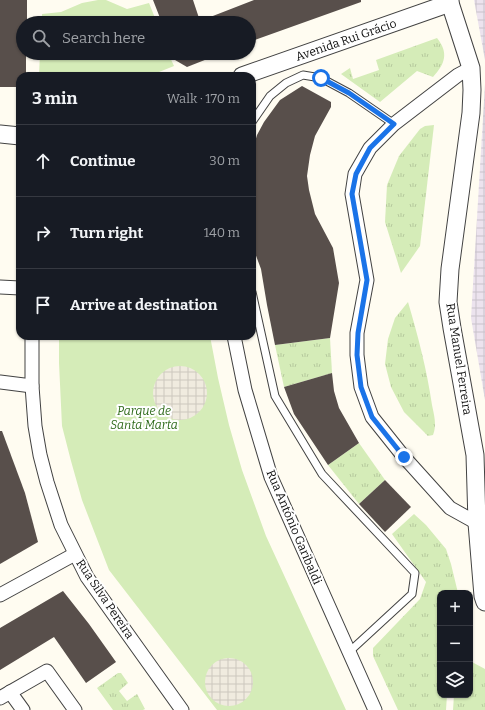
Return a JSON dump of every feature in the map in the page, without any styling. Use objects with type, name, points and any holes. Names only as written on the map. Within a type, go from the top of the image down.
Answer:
[{"type":"street","name":"Rua Manuel Ferreira","points":[[450,2],[471,68],[472,90],[471,113],[450,269],[448,302],[475,455],[477,524],[483,596],[485,602]]},
{"type":"street","name":"Avenida Rui Grácio","points":[[253,72],[450,2]]},
{"type":"street","points":[[471,68],[458,75],[394,124],[370,148],[356,174],[352,194],[367,280],[358,333],[357,355],[361,387],[372,417],[404,457],[450,508],[477,524]]},
{"type":"street","points":[[0,134],[16,136]]},
{"type":"street","points":[[0,287],[16,288]]},
{"type":"street","name":"Rua Silva Pereira","points":[[32,340],[32,386],[35,426],[47,482],[61,525],[87,577],[182,710]]},
{"type":"street","name":"Rua António Garibaldi","points":[[235,340],[245,390],[271,477],[375,710]]},
{"type":"street","points":[[0,382],[32,386]]},
{"type":"street","points":[[0,595],[75,554]]},
{"type":"street","points":[[23,710],[5,695],[47,671],[75,710]]},
{"type":"lane","points":[[256,116],[270,96],[286,83],[304,75],[321,78],[349,93],[394,124]]},
{"type":"lane","points":[[256,310],[275,396],[322,474],[415,573],[412,594],[349,652]]},
{"type":"shaded area","points":[[474,0],[485,0],[485,60]]},
{"type":"shaded area","points":[[485,84],[485,400],[471,318]]},
{"type":"shaded area","points":[[180,366],[190,368],[199,374],[205,383],[207,393],[205,403],[199,412],[190,418],[180,420],[170,418],[161,412],[155,403],[153,393],[155,383],[161,374],[170,368]]},
{"type":"shaded area","points":[[229,658],[238,660],[246,665],[251,673],[253,682],[251,691],[246,699],[238,704],[229,706],[220,704],[212,699],[207,691],[205,682],[207,673],[212,665],[220,660]]},
{"type":"green space","points":[[106,0],[127,9],[149,3],[154,16],[42,16],[42,14],[61,12],[82,3]]},
{"type":"green space","points":[[437,38],[441,43],[444,58],[443,63],[433,77],[417,71],[380,102],[341,74],[350,68],[353,79],[379,70],[376,60]]},
{"type":"green space","points":[[40,60],[171,60],[174,66],[159,72],[39,72]]},
{"type":"green space","points":[[434,125],[420,246],[401,273],[385,222],[387,185],[399,156],[420,129],[425,126]]},
{"type":"green space","points":[[408,302],[425,366],[434,416],[435,424],[433,435],[428,436],[404,412],[391,387],[385,364],[388,339],[395,318]]},
{"type":"green space","points":[[330,338],[332,373],[284,387],[275,345]]},
{"type":"green space","name":"Parque de Santa Marta","points":[[59,340],[211,340],[229,425],[242,470],[266,536],[346,710],[217,710],[109,570],[82,500],[62,426]]},
{"type":"green space","points":[[359,443],[385,480],[359,504],[328,465]]},
{"type":"green space","points":[[414,514],[426,525],[446,549],[451,564],[457,590],[437,590],[437,698],[447,698],[446,710],[398,710],[373,656],[373,648],[420,599],[426,582],[392,534]]},
{"type":"green space","points":[[473,663],[485,669],[485,710],[453,710],[454,698],[473,698]]},
{"type":"green space","points":[[118,673],[121,673],[128,683],[119,691],[127,701],[137,694],[145,709],[113,710],[97,688]]},
{"type":"building","points":[[0,0],[27,0],[27,16],[16,16],[16,60],[26,60],[26,72],[16,72],[16,87],[0,87]]},
{"type":"building","points":[[153,0],[193,0],[198,16],[159,16]]},
{"type":"building","points":[[254,0],[361,0],[361,2],[256,40],[256,16],[213,16]]},
{"type":"building","points":[[175,60],[205,60],[187,67]]},
{"type":"building","points":[[302,86],[331,102],[331,107],[315,136],[307,176],[315,214],[333,248],[339,283],[330,338],[275,345],[261,269],[256,256],[256,138],[264,122],[280,100]]},
{"type":"building","points":[[332,373],[334,391],[339,408],[359,443],[328,465],[294,414],[284,387]]},
{"type":"building","points":[[0,431],[2,431],[25,493],[38,542],[0,564]]},
{"type":"building","points":[[385,480],[411,507],[385,532],[359,504]]},
{"type":"building","points":[[63,591],[116,662],[86,683],[54,637],[0,670],[0,628]]},
{"type":"route","points":[[321,78],[349,93],[394,124],[370,148],[356,174],[352,194],[367,280],[358,333],[357,355],[361,387],[372,417],[404,457]]}]
